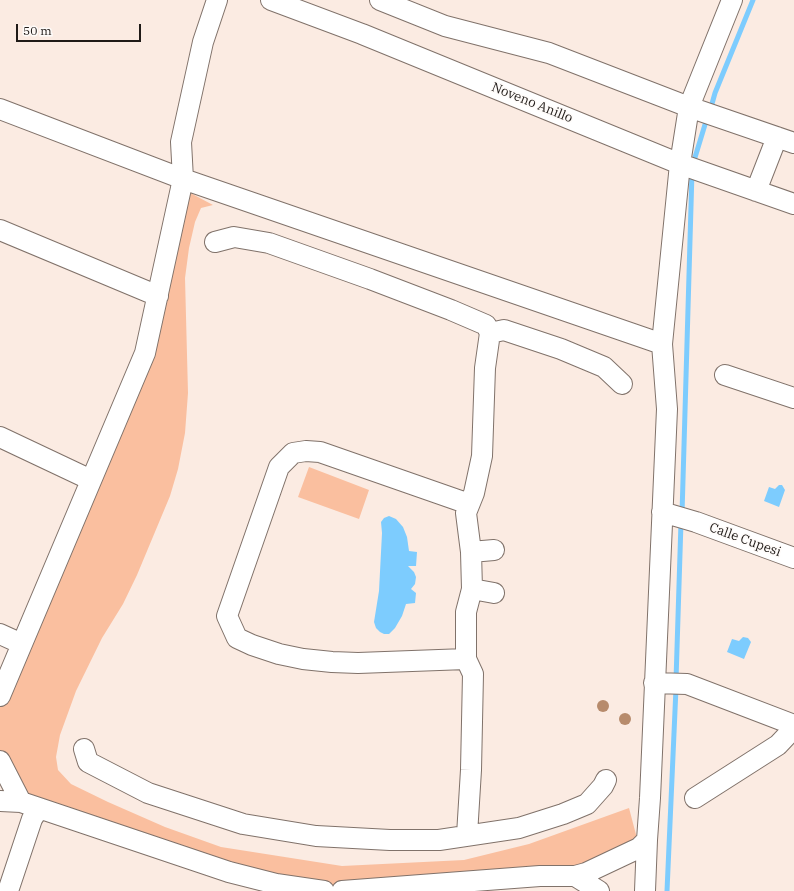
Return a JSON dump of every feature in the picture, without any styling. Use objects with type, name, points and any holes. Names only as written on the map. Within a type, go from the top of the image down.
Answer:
[{"type":"street","points":[[0,696],[146,353],[183,179],[181,142],[204,42],[217,0]]},
{"type":"street","name":"Noveno Anillo","points":[[271,0],[362,34],[690,167],[794,204]]},
{"type":"street","points":[[380,0],[445,26],[549,53],[703,112],[786,140],[756,191]]},
{"type":"street","points":[[645,891],[650,798],[671,683],[662,512],[667,409],[662,344],[690,167],[732,0]]},
{"type":"street","points":[[0,109],[183,179],[662,344]]},
{"type":"street","points":[[0,230],[158,296]]},
{"type":"street","points":[[215,242],[234,237],[269,243],[451,310],[486,325],[490,332],[485,368],[482,456],[474,493],[466,512],[471,552],[472,589],[466,612],[466,659],[473,674],[471,770],[467,835]]},
{"type":"street","points":[[490,332],[504,330],[561,349],[604,367],[622,384]]},
{"type":"street","points":[[725,375],[794,398]]},
{"type":"street","points":[[0,437],[91,480]]},
{"type":"street","points":[[466,659],[351,663],[303,659],[259,648],[238,638],[227,616],[279,467],[293,453],[306,451],[320,452],[470,504]]},
{"type":"street","name":"Calle Cupesi","points":[[662,512],[689,519],[794,558]]},
{"type":"street","points":[[471,552],[494,550]]},
{"type":"street","points":[[472,589],[494,593]]},
{"type":"street","points":[[0,634],[22,644]]},
{"type":"street","points":[[671,683],[794,724]]},
{"type":"street","points":[[695,798],[778,745],[794,728]]},
{"type":"street","points":[[84,749],[88,762],[148,793],[243,824],[316,836],[390,840],[439,840],[518,828],[563,814],[587,804],[603,786],[606,780]]},
{"type":"street","points":[[0,761],[30,805],[32,819],[8,891]]},
{"type":"street","points":[[0,801],[30,805],[228,872],[276,884],[324,891]]},
{"type":"street","points":[[342,891],[540,876],[575,876],[586,873],[639,848],[647,840]]},
{"type":"street","points":[[575,876],[600,891]]},
{"type":"shaded area","points":[[181,188],[213,205],[201,208],[195,222],[189,248],[185,278],[188,393],[185,433],[178,469],[170,496],[137,575],[123,604],[102,638],[76,691],[60,735],[56,757],[58,770],[71,784],[108,802],[165,827],[221,847],[342,866],[464,860],[529,844],[629,808],[639,846],[585,872],[330,890],[277,883],[32,801],[0,760],[0,678],[145,353]]},
{"type":"shaded area","points":[[309,467],[369,490],[359,519],[298,497]]},
{"type":"water","points":[[779,485],[782,485],[785,490],[779,507],[764,501],[769,487],[775,489]]},
{"type":"water","points":[[389,516],[396,519],[403,527],[407,537],[409,551],[417,552],[416,566],[408,566],[414,572],[416,577],[415,584],[411,589],[416,593],[415,603],[406,604],[402,616],[395,628],[389,634],[384,634],[376,628],[374,622],[379,591],[382,533],[381,522],[384,518]]},
{"type":"water","points":[[743,637],[748,638],[751,642],[744,659],[727,652],[732,639],[739,641]]},
{"type":"waterway","points":[[710,111],[715,93],[753,0]]},
{"type":"waterway","points":[[693,164],[707,118]]},
{"type":"waterway","points":[[682,514],[692,172]]},
{"type":"waterway","points":[[676,680],[681,522]]},
{"type":"waterway","points":[[667,891],[676,688]]}]
